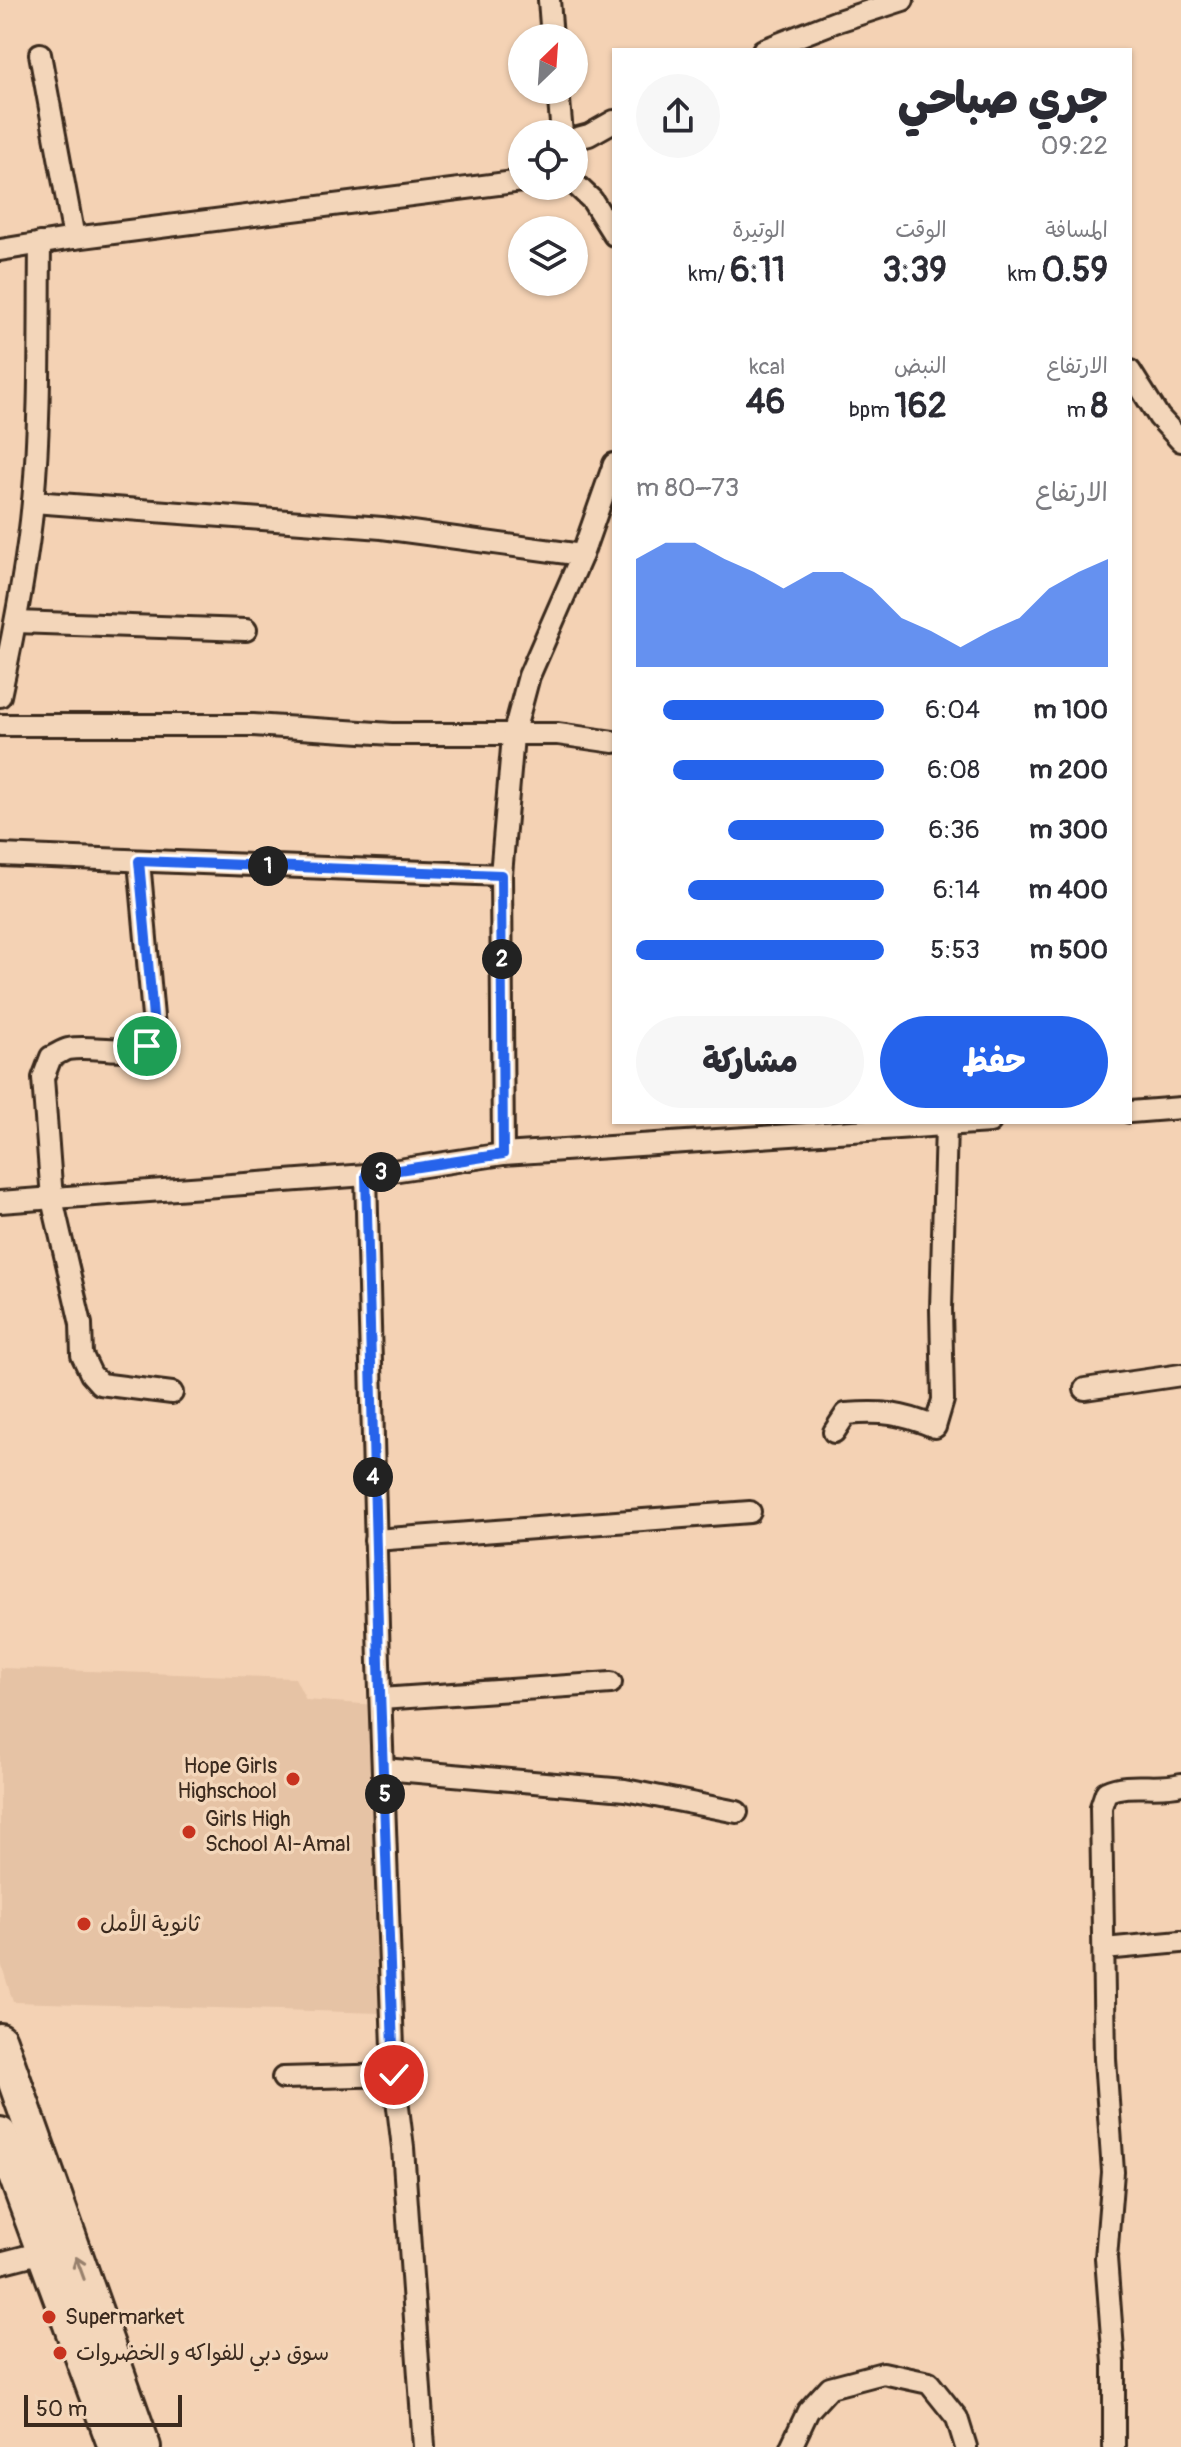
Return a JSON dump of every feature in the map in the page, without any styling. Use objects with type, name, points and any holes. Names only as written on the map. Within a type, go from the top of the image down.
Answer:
[{"type":"main road","points":[[6,2075],[144,2447]]},
{"type":"main road","points":[[0,2134],[115,2447]]},
{"type":"street","points":[[549,0],[551,24]]},
{"type":"street","points":[[768,48],[903,0]]},
{"type":"street","points":[[40,54],[74,238]]},
{"type":"street","points":[[588,135],[612,122]]},
{"type":"street","points":[[0,250],[508,183]]},
{"type":"street","points":[[588,196],[612,232]]},
{"type":"street","points":[[0,696],[16,622],[33,502],[40,243]]},
{"type":"street","points":[[1132,374],[1159,417],[1181,441]]},
{"type":"street","points":[[503,1154],[501,875],[513,736],[529,676],[582,555],[612,470]]},
{"type":"street","points":[[33,502],[382,528],[582,555]]},
{"type":"street","points":[[16,622],[246,630]]},
{"type":"street","points":[[0,725],[253,725],[392,734],[558,734],[612,742]]},
{"type":"street","points":[[0,855],[501,875]]},
{"type":"street","points":[[139,861],[155,1039],[147,1046],[134,1049],[67,1049],[51,1057],[43,1078],[52,1199],[81,1324],[82,1355],[100,1384],[172,1393]]},
{"type":"street","points":[[1132,1112],[1181,1108]]},
{"type":"street","points":[[0,1202],[366,1175],[503,1154],[961,1124]]},
{"type":"street","points":[[834,1432],[846,1414],[881,1411],[906,1415],[935,1427],[943,1400],[941,1309],[946,1125]]},
{"type":"street","points":[[366,1175],[394,2075],[403,2148],[424,2447]]},
{"type":"street","points":[[1085,1389],[1181,1375]]},
{"type":"street","points":[[375,1540],[750,1512]]},
{"type":"street","points":[[381,1699],[611,1683]]},
{"type":"street","points":[[384,1769],[625,1790],[737,1812]]},
{"type":"street","points":[[1114,2447],[1114,2363],[1106,2258],[1113,2172],[1105,2059],[1101,1807],[1106,1792],[1118,1787],[1168,1788],[1181,1784]]},
{"type":"street","points":[[1104,1949],[1181,1942]]},
{"type":"street","points":[[283,2078],[394,2075]]},
{"type":"street","points":[[0,2263],[43,2252]]},
{"type":"street","points":[[791,2447],[808,2411],[830,2387],[883,2373],[929,2383],[957,2418],[966,2447]]},
{"type":"shaded area","name":"Girls High School Al-Amal","points":[[0,1668],[295,1678],[306,1700],[376,1705],[382,2013],[13,2002],[0,1960]]},
{"type":"place","name":"Hope Girls Highschool","points":[[293,1779]]},
{"type":"place","name":"Girls High School Al-Amal","points":[[189,1832]]},
{"type":"place","name":"ثانوية الأمل","points":[[84,1924]]},
{"type":"place","name":"Supermarket","points":[[49,2317]]},
{"type":"place","name":"سوق دبي للفواكه و الخضروات","points":[[60,2353]]},
{"type":"route","points":[[147,1046],[155,1039],[139,861],[501,875],[503,1154],[366,1175],[394,2075]]}]
